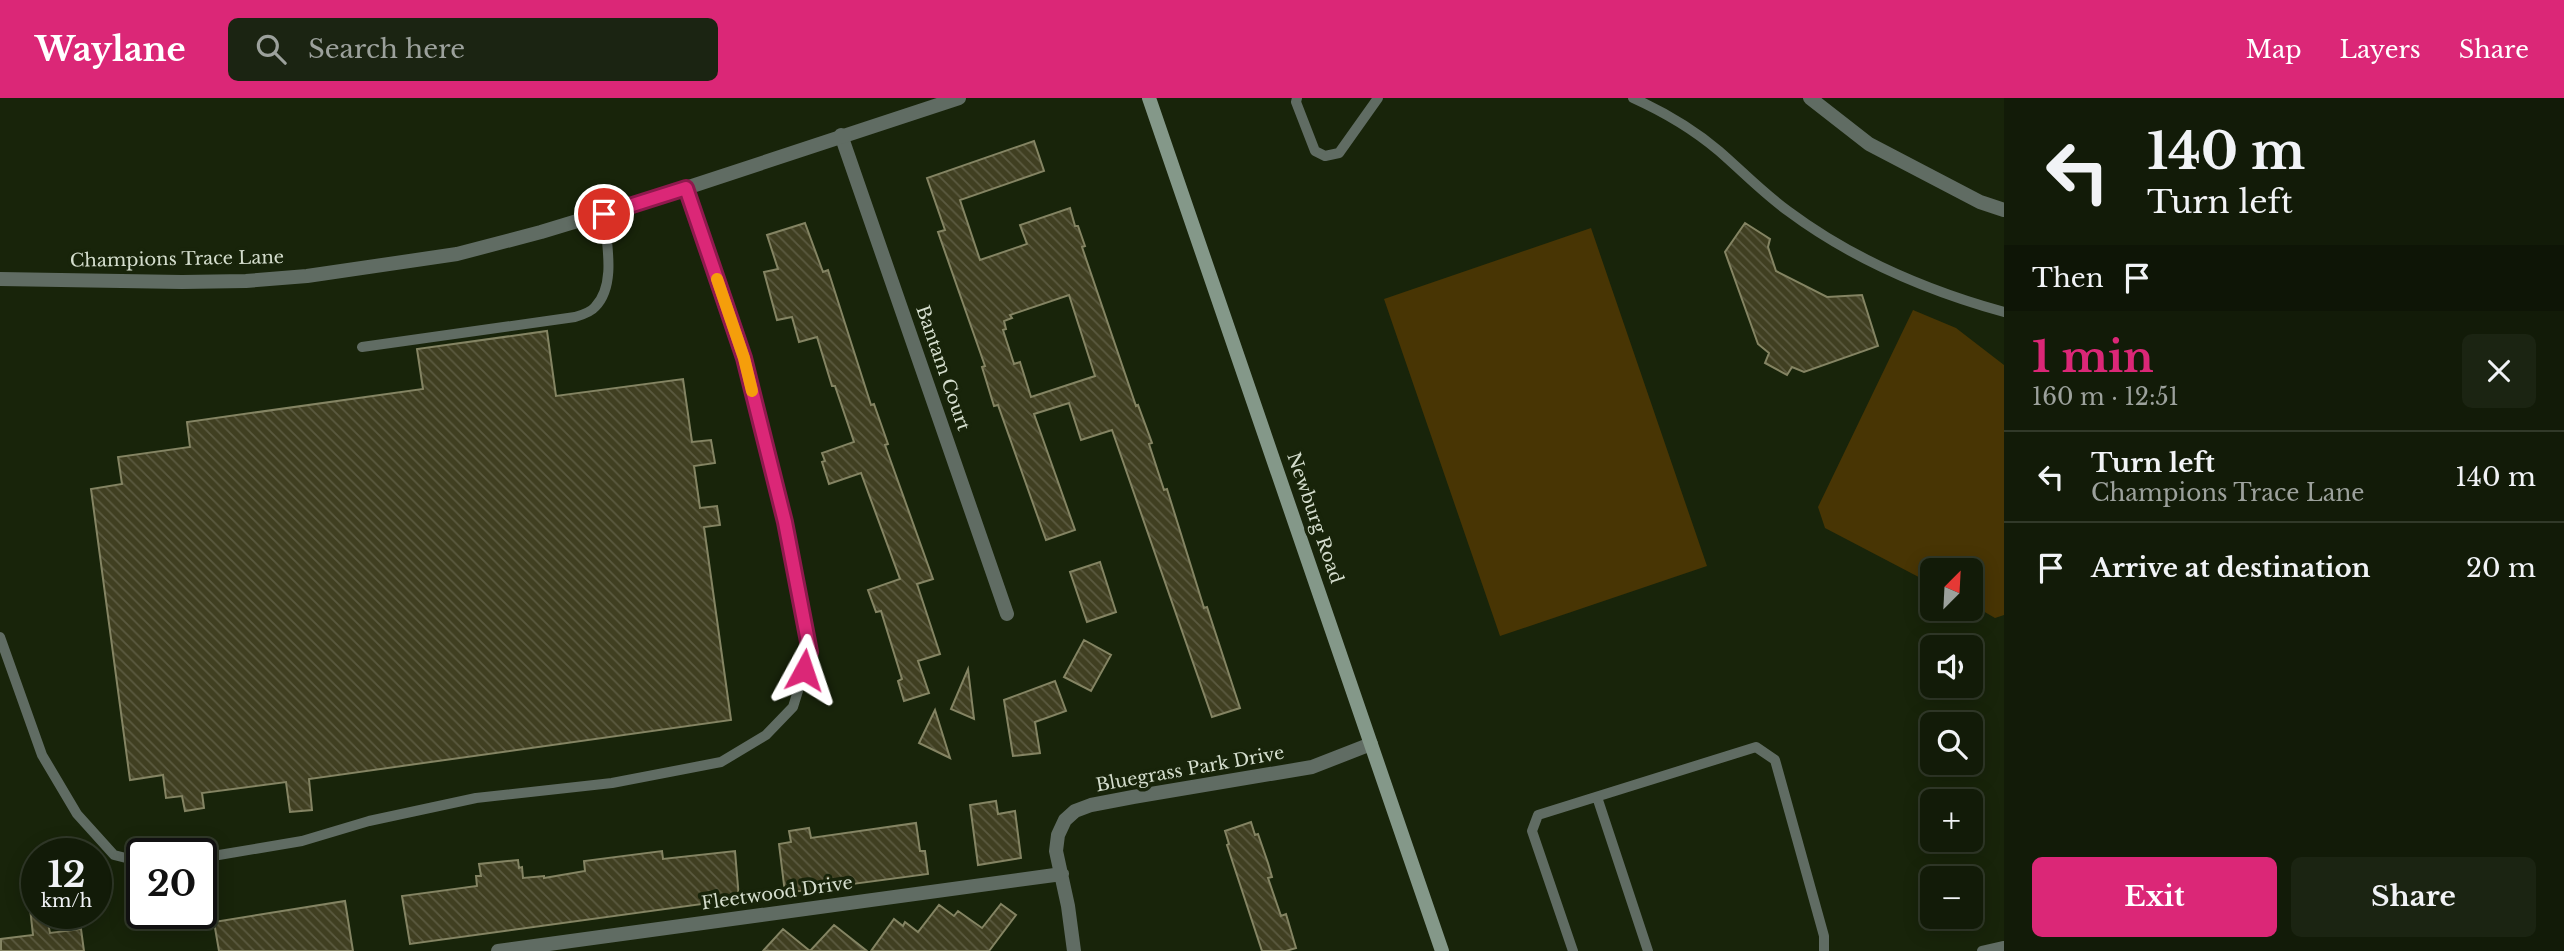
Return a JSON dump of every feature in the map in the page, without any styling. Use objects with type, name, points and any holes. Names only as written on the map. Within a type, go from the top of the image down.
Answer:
[{"type":"main road","name":"Newburg Road","points":[[1149,98],[1442,951]]},
{"type":"street","name":"Champions Trace Lane","points":[[0,279],[246,281],[307,276],[457,254],[604,214],[959,98]]},
{"type":"street","points":[[1811,98],[1880,150],[1980,202],[2004,210]]},
{"type":"street","name":"Bantam Court","points":[[841,135],[1007,614]]},
{"type":"street","name":"Bluegrass Park Drive","points":[[1074,951],[1056,851],[1058,835],[1065,820],[1075,811],[1133,797],[1312,767],[1371,744]]},
{"type":"street","name":"Fleetwood Drive","points":[[498,951],[1062,874]]},
{"type":"lane","points":[[1297,98],[1296,102],[1315,151],[1325,156],[1339,153],[1378,98]]},
{"type":"lane","points":[[1633,98],[1665,112],[1706,142],[1785,209],[1835,244],[1908,277],[2004,312]]},
{"type":"lane","points":[[217,855],[302,841],[369,821],[476,798],[612,783],[721,762],[766,735],[793,708],[810,652],[785,522],[744,358],[686,188]]},
{"type":"lane","points":[[362,347],[575,317],[594,309],[605,294],[608,278],[604,214]]},
{"type":"lane","points":[[0,637],[42,755],[77,814],[114,855],[126,858]]},
{"type":"lane","points":[[1573,951],[1532,831],[1538,815],[1756,747],[1775,760],[1824,936],[1824,951]]},
{"type":"lane","points":[[1597,797],[1648,951]]},
{"type":"lane","points":[[1982,951],[2004,946]]},
{"type":"shaded area","points":[[1591,228],[1707,566],[1500,636],[1384,299]]},
{"type":"shaded area","points":[[1913,310],[1956,328],[2004,365],[2004,615],[1995,618],[1983,611],[1983,558],[1920,558],[1920,578],[1825,528],[1818,507]]},
{"type":"building","points":[[1034,141],[1044,171],[960,200],[980,260],[1027,244],[1020,225],[1070,208],[1240,708],[1212,717],[1112,430],[1081,440],[1069,403],[1034,414],[1075,530],[1046,540],[998,405],[994,406],[982,367],[985,366],[938,232],[945,230],[927,178]],"holes":[[[1069,295],[1095,376],[1031,397],[1020,362],[1014,364],[1003,330],[1006,329],[1004,321],[1012,318],[1010,315]]]},
{"type":"building","points":[[805,223],[823,272],[828,270],[871,405],[874,404],[888,444],[885,445],[933,579],[917,584],[940,654],[918,661],[929,693],[904,701],[898,681],[902,679],[881,611],[876,612],[868,590],[900,579],[861,473],[829,484],[822,453],[854,442],[835,386],[832,386],[817,337],[799,342],[792,317],[777,320],[764,272],[778,269],[767,235]]},
{"type":"building","points":[[1745,223],[1770,239],[1768,247],[1776,271],[1827,297],[1862,295],[1878,346],[1804,372],[1792,367],[1787,375],[1765,363],[1769,353],[1758,344],[1725,252]]},
{"type":"building","points":[[547,331],[556,396],[683,379],[692,442],[711,440],[715,463],[694,466],[700,508],[717,506],[720,525],[704,527],[731,720],[309,779],[312,810],[290,812],[286,782],[202,793],[204,808],[185,811],[182,796],[166,798],[163,775],[130,780],[91,489],[122,484],[118,457],[190,447],[187,422],[423,389],[417,349]]},
{"type":"building","points":[[1100,562],[1116,612],[1087,622],[1070,572]]},
{"type":"building","points":[[1084,640],[1111,655],[1091,691],[1064,677]]},
{"type":"building","points":[[968,669],[974,719],[951,709]]},
{"type":"building","points":[[1055,681],[1066,711],[1035,722],[1040,753],[1013,756],[1004,700]]},
{"type":"building","points":[[935,710],[950,758],[919,743]]},
{"type":"building","points":[[996,801],[998,814],[1015,811],[1021,858],[978,865],[970,805]]},
{"type":"building","points":[[1251,822],[1268,863],[1272,877],[1268,878],[1281,916],[1286,914],[1296,948],[1286,951],[1262,951],[1227,845],[1229,844],[1225,831]]},
{"type":"building","points":[[916,823],[920,851],[925,851],[928,874],[785,893],[779,844],[791,842],[789,831],[809,828],[811,838]]},
{"type":"building","points":[[662,851],[663,859],[735,851],[739,899],[410,944],[402,896],[477,886],[476,876],[481,876],[479,864],[518,860],[523,878],[544,878],[585,871],[584,861]]},
{"type":"building","points":[[345,901],[353,951],[219,951],[215,929],[217,922]]},
{"type":"building","points":[[1001,904],[1016,915],[989,951],[871,951],[894,919],[903,926],[905,922],[918,932],[939,905],[954,916],[958,911],[982,928]]},
{"type":"building","points":[[834,925],[867,951],[810,951]]},
{"type":"building","points":[[32,929],[49,929],[50,933],[81,929],[84,951],[1,951],[1,939],[33,935]]},
{"type":"building","points":[[783,929],[810,951],[763,951]]},
{"type":"slow traffic","points":[[717,279],[744,358],[752,391]]},
{"type":"route","points":[[604,214],[686,188],[744,358],[785,522],[810,652],[804,670]]}]
